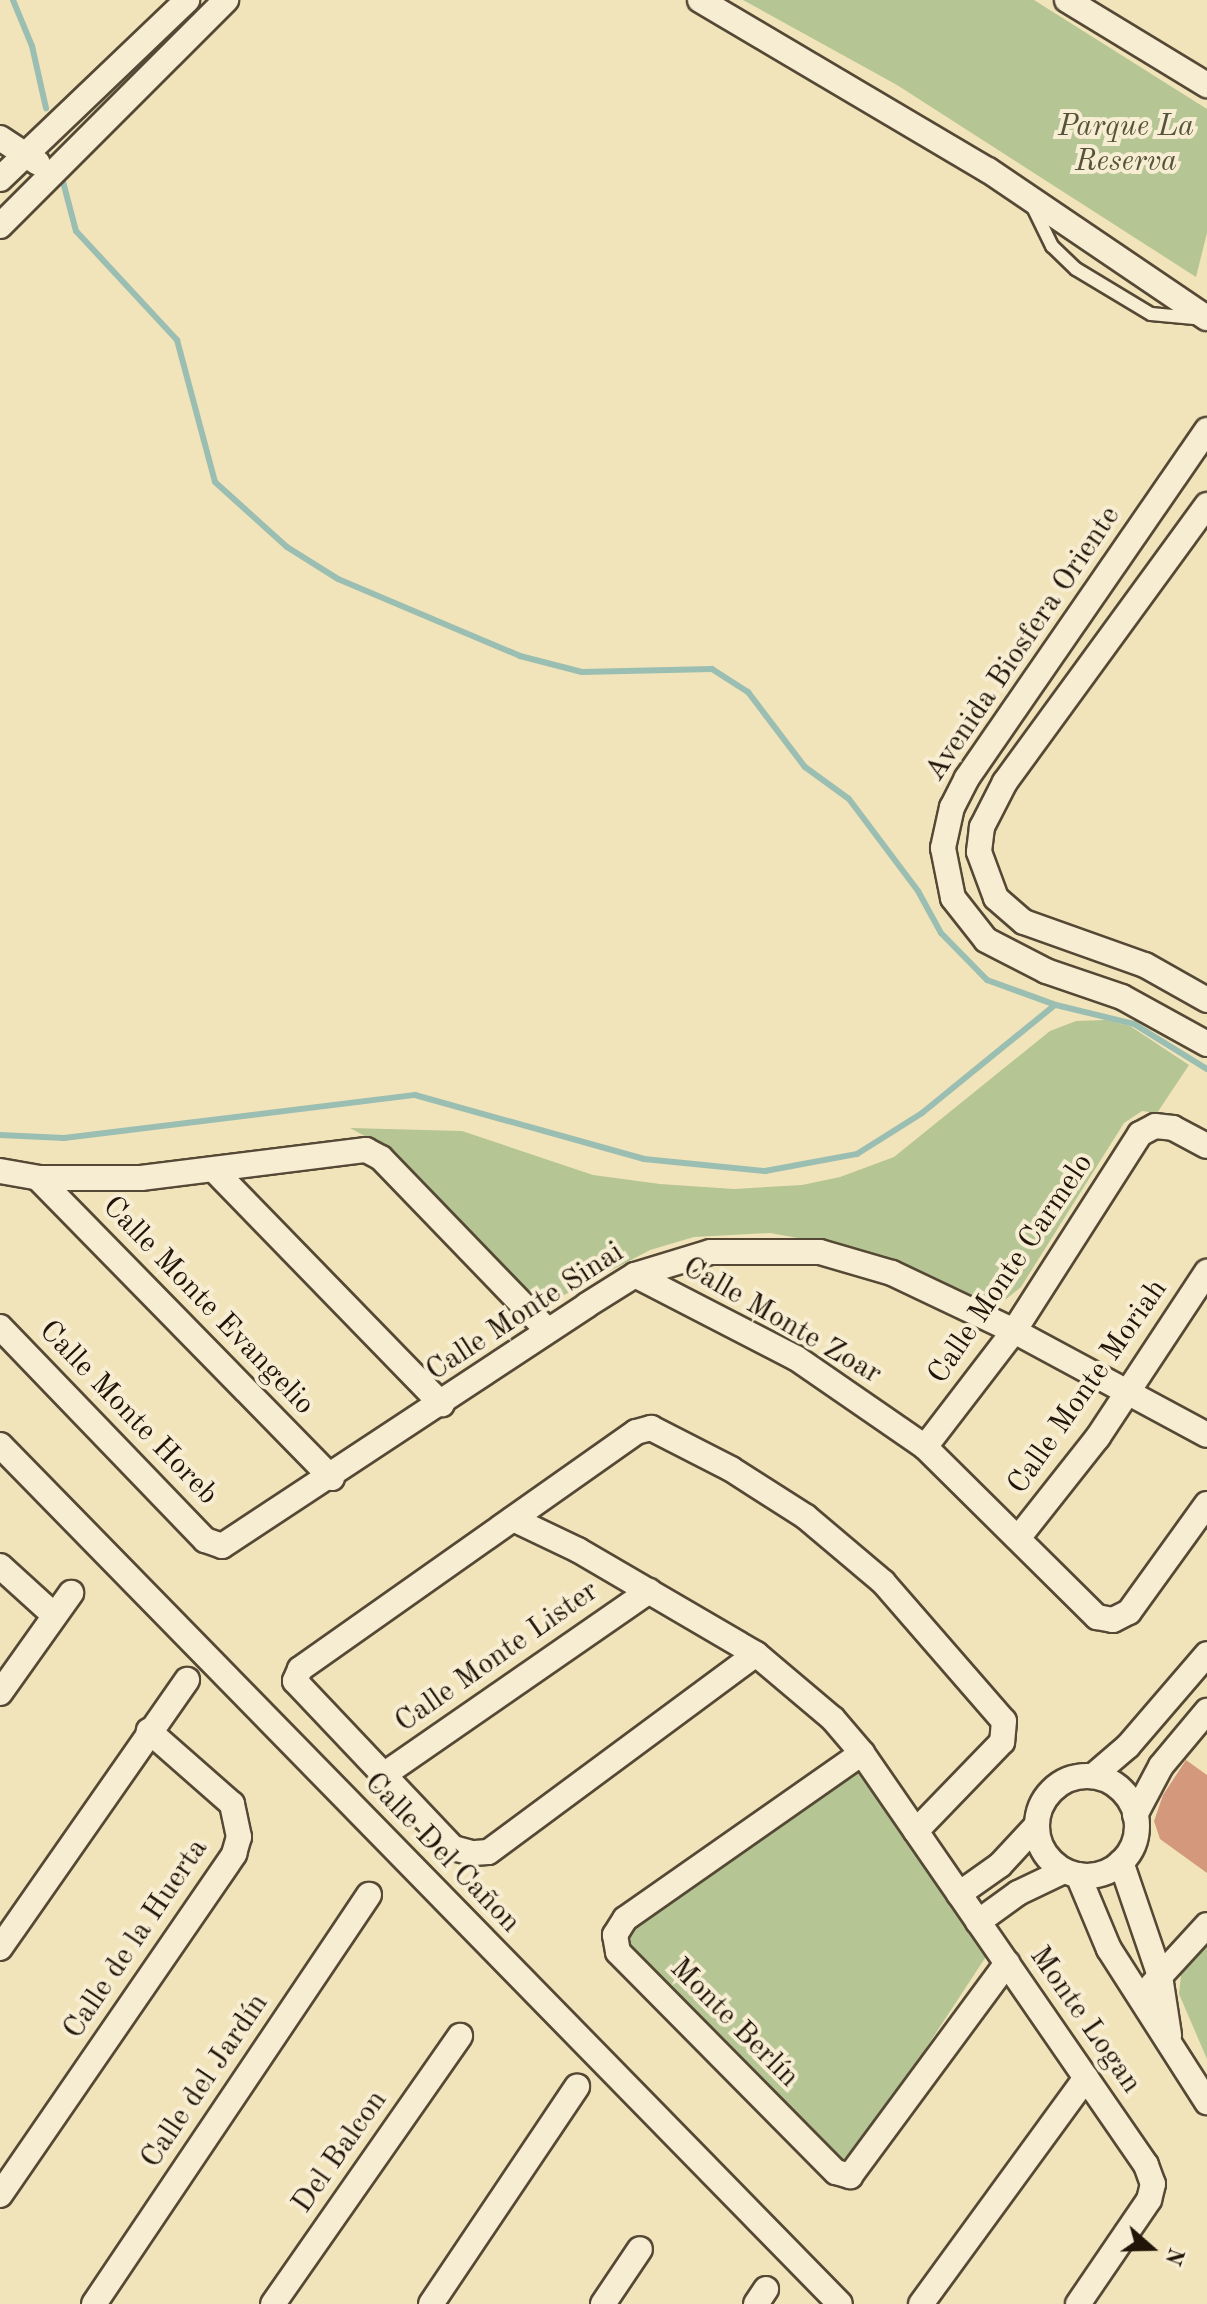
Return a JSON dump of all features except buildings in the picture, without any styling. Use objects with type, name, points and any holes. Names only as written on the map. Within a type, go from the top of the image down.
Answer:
[{"type":"street","points":[[0,179],[187,0]]},
{"type":"street","points":[[5,212],[51,175],[226,0]]},
{"type":"street","points":[[700,0],[1028,195],[1207,318]]},
{"type":"street","points":[[1067,0],[1207,85]]},
{"type":"street","points":[[0,138],[28,155],[51,175]]},
{"type":"street","name":"Avenida Biosfera Oriente","points":[[1207,430],[967,778],[952,807],[943,848],[953,898],[986,940],[1035,966],[1122,997],[1207,1044]]},
{"type":"street","name":"Avenida Biosfera Oriente","points":[[1207,505],[1005,782],[982,827],[979,852],[996,898],[1024,922],[1145,965],[1207,1000]]},
{"type":"street","name":"Calle Monte Carmelo","points":[[925,1447],[1014,1331],[1136,1139],[1149,1127],[1182,1131],[1207,1146]]},
{"type":"street","points":[[0,1171],[38,1178],[216,1172],[366,1150],[381,1158],[547,1330]]},
{"type":"street","points":[[216,1172],[442,1404]]},
{"type":"street","name":"Calle Monte Evangelio","points":[[38,1178],[332,1478]]},
{"type":"street","name":"Calle Monte Sinai","points":[[211,1543],[232,1544],[547,1330],[635,1275],[710,1252],[820,1252],[892,1273],[1014,1331],[1207,1435]]},
{"type":"street","name":"Calle Monte Moriah","points":[[1019,1537],[1129,1392],[1207,1272]]},
{"type":"street","name":"Calle Monte Zoar","points":[[635,1275],[796,1358],[925,1447],[1019,1537],[1082,1606],[1106,1620],[1129,1612],[1207,1504]]},
{"type":"street","name":"Calle Monte Horeb","points":[[0,1327],[211,1543]]},
{"type":"street","points":[[756,1654],[488,1852],[472,1853],[453,1848],[295,1681],[300,1669],[636,1432],[651,1428],[731,1469],[806,1517],[883,1582],[1004,1721],[1002,1742],[916,1831]]},
{"type":"street","name":"Calle Del Cañon","points":[[0,1445],[840,2304]]},
{"type":"street","name":"Monte Logan","points":[[513,1519],[649,1591],[756,1654],[823,1710],[862,1753],[1146,2165],[1153,2184],[1149,2200],[1078,2304]]},
{"type":"street","points":[[0,1566],[54,1615]]},
{"type":"street","name":"Calle Monte Lister","points":[[382,1776],[649,1591]]},
{"type":"street","points":[[0,1693],[71,1593]]},
{"type":"street","points":[[1207,1654],[1128,1746],[1093,1776],[1054,1788],[1039,1812],[1037,1825],[1044,1852],[1071,1873],[1109,1949],[1207,2102]]},
{"type":"street","points":[[0,1657],[25,1655]]},
{"type":"street","points":[[0,1948],[187,1680]]},
{"type":"street","points":[[978,1922],[1018,1893],[1071,1873],[1108,1871],[1121,1862],[1134,1841],[1135,1815],[1161,1766],[1207,1711]]},
{"type":"street","name":"Calle de la Huerta","points":[[0,2195],[234,1854],[239,1837],[232,1804],[149,1731]]},
{"type":"street","name":"Monte Berlín","points":[[862,1753],[625,1919],[615,1935],[618,1952],[836,2172],[850,2176],[1007,1963]]},
{"type":"street","points":[[1093,1776],[1120,1789],[1135,1815]]},
{"type":"street","points":[[959,1894],[1000,1865],[1037,1825]]},
{"type":"street","points":[[1121,1862],[1160,1976],[1170,2041]]},
{"type":"street","name":"Calle del Jardín","points":[[94,2304],[369,1895]]},
{"type":"street","points":[[1139,1998],[1207,1925]]},
{"type":"street","name":"Del Balcon","points":[[273,2304],[460,2036]]},
{"type":"street","points":[[921,2304],[1086,2078]]},
{"type":"street","points":[[431,2304],[577,2087]]},
{"type":"street","points":[[603,2304],[640,2249]]},
{"type":"lane","points":[[1028,195],[1052,246],[1076,269],[1151,314],[1186,321],[1207,318]]},
{"type":"green space","name":"Parque La Reserva","points":[[743,0],[1034,0],[1207,109],[1207,233],[1196,277],[897,85]]},
{"type":"green space","points":[[1106,1020],[1130,1026],[1189,1065],[1157,1113],[1142,1111],[1124,1123],[1021,1287],[996,1307],[853,1248],[770,1233],[694,1237],[650,1250],[547,1304],[536,1303],[387,1148],[350,1128],[462,1131],[593,1175],[660,1184],[734,1189],[802,1185],[840,1177],[894,1157],[1050,1031],[1076,1021]]},
{"type":"green space","points":[[851,1771],[860,1774],[987,1955],[852,2161],[835,2160],[627,1948],[630,1929]]},
{"type":"green space","points":[[1207,1938],[1207,2059],[1179,1994],[1181,1975]]},
{"type":"waterway","points":[[13,0],[32,46],[46,108]]},
{"type":"waterway","points":[[62,178],[76,231],[177,340],[215,482],[287,547],[338,579],[520,656],[582,672],[712,669],[748,692],[805,767],[849,799],[918,891],[941,933],[987,980],[1056,1005],[1134,1024],[1207,1069]]},
{"type":"waterway","points":[[0,1135],[64,1138],[415,1095],[644,1159],[765,1171],[857,1154],[922,1113],[1055,1005]]}]
